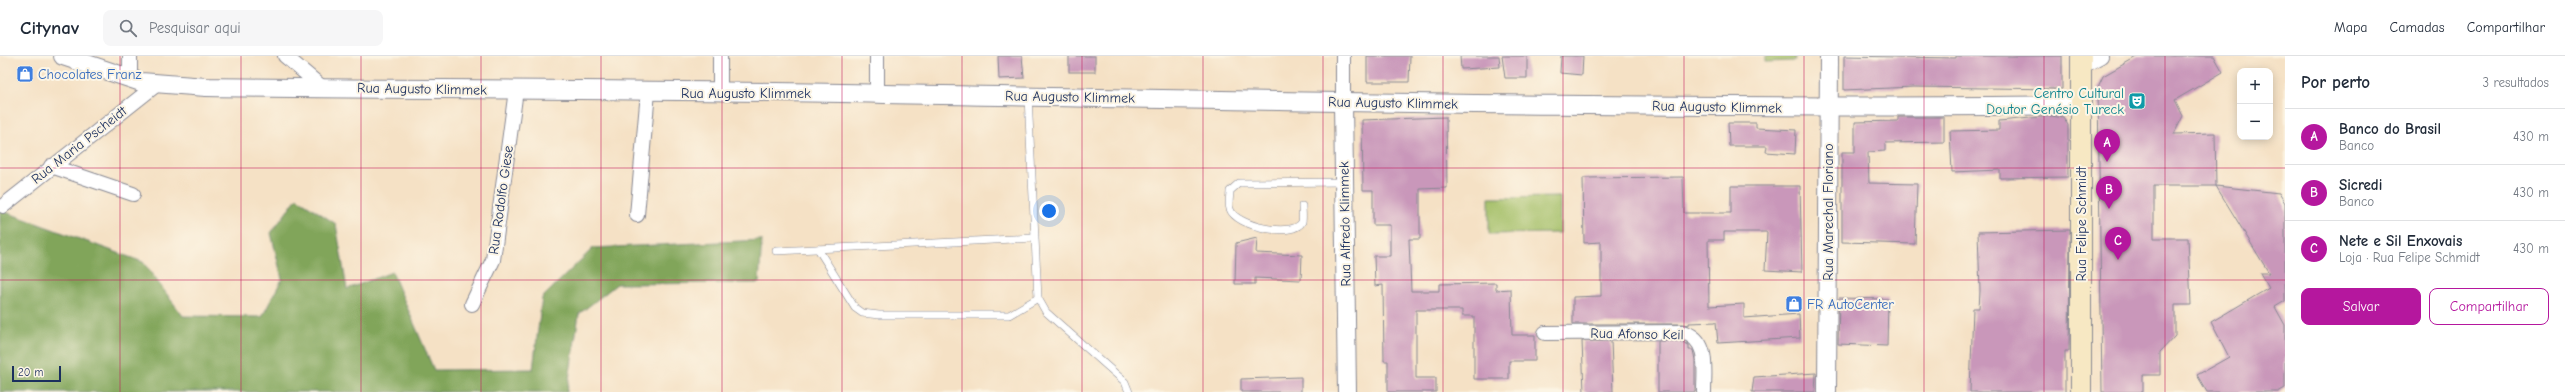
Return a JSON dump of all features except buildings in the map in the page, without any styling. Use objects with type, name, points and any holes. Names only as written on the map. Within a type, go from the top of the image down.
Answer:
[{"type":"main road","name":"Rua Felipe Schmidt","points":[[2081,62],[2081,392]]},
{"type":"street","name":"Rua Augusto Klimmek","points":[[63,56],[130,79],[156,84],[323,88],[720,93],[877,93],[1343,102],[1829,108],[2081,105]]},
{"type":"street","points":[[130,56],[130,79]]},
{"type":"street","points":[[285,56],[323,88]]},
{"type":"street","points":[[720,56],[720,93]]},
{"type":"street","points":[[877,56],[877,93]]},
{"type":"street","name":"Rua Alfredo Klimmek","points":[[1343,56],[1347,392]]},
{"type":"street","name":"Rua Marechal Floriano","points":[[1827,392],[1829,56]]},
{"type":"street","points":[[2081,62],[2101,56]]},
{"type":"street","name":"Rua Maria Pscheidt","points":[[2,206],[156,84]]},
{"type":"street","name":"Rua Rodolfo Giese","points":[[472,304],[493,260],[516,90]]},
{"type":"street","points":[[637,216],[648,92]]},
{"type":"street","points":[[51,166],[133,194]]},
{"type":"street","name":"Rua Afonso Keil","points":[[1545,333],[1682,332],[1690,334],[1697,339],[1704,353],[1704,392]]},
{"type":"lane","points":[[1028,96],[1038,298],[1046,312],[1125,382],[1129,392]]},
{"type":"lane","points":[[1302,206],[1302,221],[1298,226],[1292,228],[1256,228],[1236,217],[1230,210],[1230,191],[1239,183],[1344,182]]},
{"type":"lane","points":[[776,251],[1034,238]]},
{"type":"lane","points":[[818,250],[855,308],[862,313],[879,315],[1009,315],[1038,298]]},
{"type":"green space","points":[[1765,56],[1796,56],[1795,61],[1765,62]]},
{"type":"green space","points":[[1560,197],[1560,233],[1489,234],[1489,198]]},
{"type":"green space","points":[[297,198],[336,224],[347,289],[392,272],[434,370],[533,369],[542,298],[593,248],[762,240],[759,283],[617,284],[579,314],[567,392],[0,392],[0,210],[143,262],[183,316],[262,317],[282,279],[271,233]]},
{"type":"place","name":"Chocolates Franz","points":[[25,74]]},
{"type":"place","name":"Centro Cultural Doutor Genésio Tureck","points":[[2137,101]]},
{"type":"place","name":"Banco do Brasil","points":[[2107,162]]},
{"type":"place","name":"Sicredi","points":[[2109,209]]},
{"type":"place","name":"Nete e Sil Enxovais","points":[[2118,260]]},
{"type":"place","name":"FR AutoCenter","points":[[1794,304]]}]
